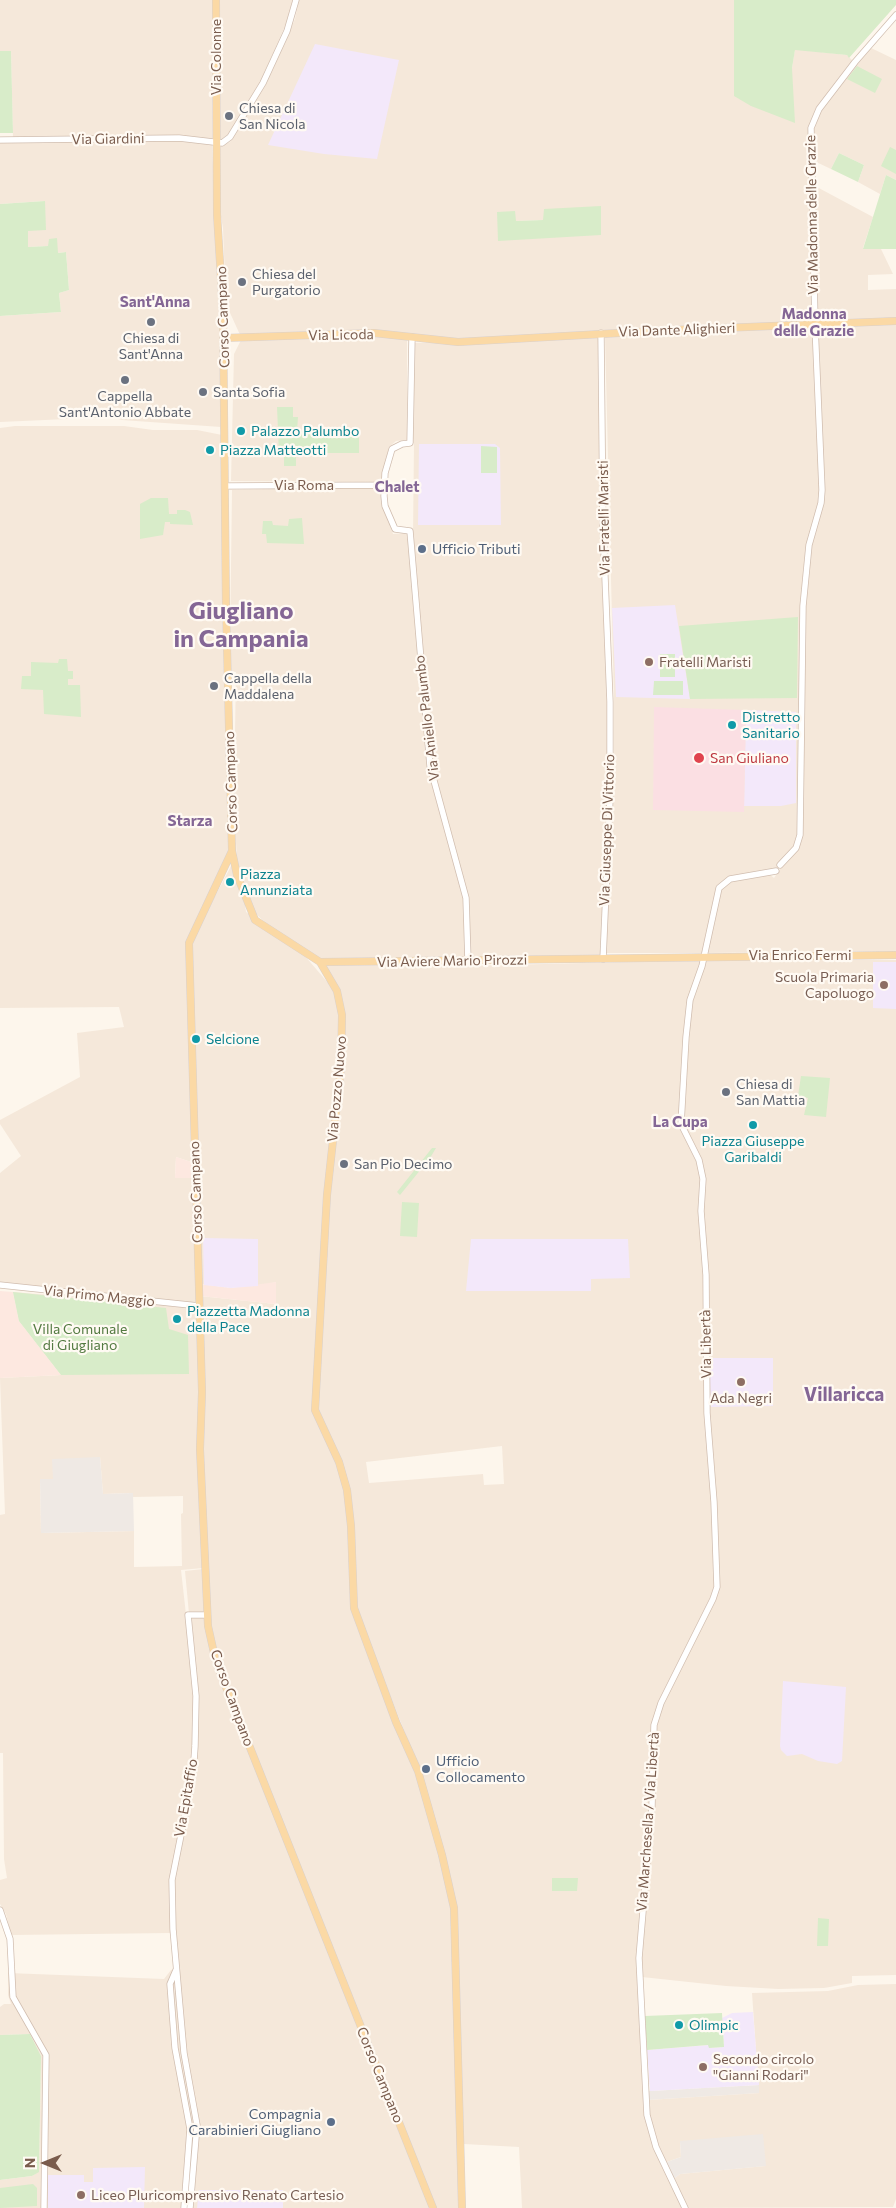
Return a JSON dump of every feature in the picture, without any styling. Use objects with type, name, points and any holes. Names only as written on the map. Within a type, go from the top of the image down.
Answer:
[{"type":"main road","name":"Via Colonne","points":[[216,0],[216,144]]},
{"type":"main road","name":"Corso Campano","points":[[216,144],[224,338],[232,851],[189,943],[202,1392],[200,1458],[207,1615],[216,1662],[433,2208]]},
{"type":"main road","name":"Via Dante Alighieri","points":[[458,342],[601,333],[896,321]]},
{"type":"main road","name":"Via Licoda","points":[[224,338],[374,333],[458,342]]},
{"type":"main road","points":[[232,851],[237,875],[255,920],[320,962]]},
{"type":"main road","name":"Via Enrico Fermi","points":[[602,958],[896,955]]},
{"type":"main road","name":"Via Aviere Mario Pirozzi","points":[[320,962],[602,958]]},
{"type":"main road","name":"Via Pozzo Nuovo","points":[[320,962],[337,991],[342,1014],[341,1067],[327,1195],[315,1410],[339,1462],[347,1490],[351,1526],[354,1608],[396,1722],[418,1771],[442,1855],[454,1908],[462,2208]]},
{"type":"street","points":[[216,144],[230,137],[262,83],[289,25],[296,0]]},
{"type":"street","name":"Via Madonna delle Grazie","points":[[780,866],[796,848],[800,835],[803,606],[807,561],[822,490],[815,325],[811,128],[819,109],[861,54],[896,15]]},
{"type":"street","name":"Via Giardini","points":[[0,140],[178,138],[216,144]]},
{"type":"street","name":"Via Fratelli Maristi","points":[[601,333],[603,527],[610,702]]},
{"type":"street","points":[[383,485],[392,449],[402,444],[410,443],[412,337]]},
{"type":"street","name":"Via Roma","points":[[226,486],[383,485]]},
{"type":"street","name":"Via Aniello Palumbo","points":[[383,485],[385,506],[395,529],[410,531],[430,766],[466,898],[468,961]]},
{"type":"street","name":"Via Giuseppe Di Vittorio","points":[[602,958],[610,799],[610,702]]},
{"type":"street","points":[[704,956],[717,892],[722,884],[730,879],[776,871]]},
{"type":"street","name":"Via Libertà","points":[[704,956],[690,1000],[681,1124],[702,1169],[701,1211],[706,1275],[707,1412]]},
{"type":"street","name":"Via Primo Maggio","points":[[0,1285],[199,1306]]},
{"type":"street","name":"Via Marchesella / Via Libertà","points":[[685,2208],[662,2163],[651,2133],[647,2115],[639,1958],[652,1806],[654,1725],[658,1709],[713,1599],[717,1586],[714,1502],[707,1412]]},
{"type":"street","name":"Via Epitaffio","points":[[190,2208],[197,2120],[184,2054],[176,1970],[172,1880],[193,1775],[195,1746],[196,1696],[188,1615],[207,1615]]},
{"type":"street","points":[[0,1910],[10,1939],[13,1997],[46,2055],[44,2208]]},
{"type":"street","name":"Via Epitaffio","points":[[176,1970],[170,1984],[174,2038],[190,2130],[184,2208]]},
{"type":"shaded area","points":[[0,0],[214,0],[213,138],[13,138],[11,51],[0,51]]},
{"type":"shaded area","points":[[219,0],[293,0],[290,21],[286,24],[259,85],[234,129],[221,140],[218,140]]},
{"type":"shaded area","points":[[299,0],[734,0],[734,96],[792,68],[795,49],[847,55],[853,61],[818,108],[809,126],[813,324],[460,340],[374,331],[241,337],[226,304],[223,228],[220,211],[221,146],[230,142],[284,44],[295,19]],"holes":[[[544,210],[600,235],[515,221],[544,220]]]},
{"type":"shaded area","points":[[315,44],[399,60],[377,159],[324,154],[268,145]]},
{"type":"shaded area","points":[[869,47],[896,60],[896,180],[886,175],[880,194],[858,182],[864,165],[839,153],[831,169],[812,160],[811,137],[819,112]]},
{"type":"shaded area","points":[[197,140],[212,145],[220,313],[221,427],[122,420],[112,417],[0,422],[0,316],[61,312],[59,293],[69,290],[66,252],[58,253],[49,246],[28,247],[27,231],[44,201],[0,204],[0,141]]},
{"type":"shaded area","points":[[815,186],[873,217],[863,248],[881,249],[893,274],[868,275],[868,290],[896,289],[896,320],[816,323]]},
{"type":"shaded area","points":[[896,323],[896,951],[706,953],[718,891],[728,882],[768,873],[774,878],[801,839],[805,606],[812,545],[823,502],[816,326]]},
{"type":"shaded area","points":[[813,327],[820,488],[819,503],[806,545],[803,574],[799,835],[795,847],[776,870],[729,877],[719,884],[716,890],[703,953],[606,953],[614,787],[614,700],[605,336]]},
{"type":"shaded area","points":[[379,335],[407,338],[407,440],[396,441],[389,447],[381,482],[231,481],[234,354],[241,340]]},
{"type":"shaded area","points":[[599,336],[601,532],[607,706],[607,801],[600,956],[469,960],[468,897],[432,765],[413,535],[414,343]]},
{"type":"shaded area","points":[[15,426],[124,426],[153,430],[197,430],[222,435],[222,601],[229,851],[187,942],[194,1163],[176,1157],[175,1178],[194,1178],[197,1304],[0,1284],[0,1173],[21,1156],[0,1124],[0,1120],[80,1077],[77,1033],[124,1027],[119,1007],[0,1008],[0,428]]},
{"type":"shaded area","points":[[419,444],[495,444],[500,448],[501,525],[418,525]]},
{"type":"shaded area","points":[[378,486],[393,534],[408,533],[429,767],[464,899],[466,960],[321,961],[270,927],[255,913],[237,865],[234,793],[236,672],[230,671],[232,490]]},
{"type":"shaded area","name":"Fratelli Maristi","points":[[675,605],[690,699],[616,697],[612,608]]},
{"type":"shaded area","name":"San Giuliano","points":[[654,707],[746,710],[744,812],[653,810]]},
{"type":"shaded area","points":[[746,710],[796,712],[796,803],[781,806],[744,806]]},
{"type":"shaded area","points":[[231,866],[244,897],[246,912],[305,956],[335,991],[341,1032],[314,1411],[337,1463],[345,1490],[349,1527],[351,1609],[416,1771],[440,1855],[452,1908],[459,2208],[435,2208],[219,1666],[209,1625],[201,1449],[200,1296],[276,1304],[276,1282],[258,1286],[200,1284],[190,944]]},
{"type":"shaded area","points":[[705,958],[896,960],[896,1975],[852,1976],[852,1983],[824,1988],[778,1989],[726,1986],[642,1977],[641,1959],[655,1734],[659,1713],[718,1588],[709,1414],[703,1210],[704,1180],[682,1124],[693,992]]},
{"type":"shaded area","points":[[701,960],[692,987],[679,1122],[700,1169],[715,1587],[652,1724],[650,1765],[652,1806],[647,1826],[639,1930],[646,2114],[654,2147],[683,2208],[522,2208],[519,2147],[464,2144],[456,1908],[420,1770],[355,1608],[348,1491],[317,1410],[328,1196],[344,1015],[322,963],[466,966]],"holes":[[[502,1446],[504,1484],[484,1485],[483,1474],[369,1483],[366,1462]]]},
{"type":"shaded area","name":"Scuola Primaria Capoluogo","points":[[873,962],[896,962],[896,1009],[873,1008]]},
{"type":"shaded area","points":[[176,1157],[194,1163],[194,1178],[175,1178]]},
{"type":"shaded area","points":[[203,1238],[258,1239],[258,1286],[231,1288],[204,1285]]},
{"type":"shaded area","points":[[471,1239],[628,1239],[630,1278],[591,1279],[591,1291],[466,1291]]},
{"type":"shaded area","points":[[276,1282],[276,1304],[200,1296],[200,1284],[231,1288]]},
{"type":"shaded area","points":[[0,1291],[13,1292],[19,1321],[61,1375],[0,1378]]},
{"type":"shaded area","points":[[13,1292],[197,1307],[203,1568],[181,1570],[195,1695],[190,1777],[169,1880],[171,1933],[11,1935],[6,1914],[0,1904],[0,1880],[7,1878],[4,1859],[3,1753],[0,1753],[0,1515],[5,1514],[0,1378],[61,1375],[19,1321]],"holes":[[[100,1457],[103,1494],[133,1493],[133,1497],[183,1496],[183,1513],[181,1514],[182,1566],[134,1567],[134,1531],[41,1533],[40,1479],[53,1479]]]},
{"type":"shaded area","name":"Ada Negri","points":[[709,1358],[773,1358],[773,1406],[711,1407]]},
{"type":"shaded area","points":[[100,1457],[103,1494],[133,1493],[134,1531],[41,1533],[40,1479],[53,1479],[52,1459]]},
{"type":"shaded area","points":[[203,1569],[206,1625],[265,1794],[429,2208],[0,2208],[0,2180],[32,2176],[39,2171],[41,2056],[30,2034],[0,2035],[0,2007],[4,2004],[11,2004],[8,1995],[8,1973],[164,1979],[171,1970],[178,1969],[173,1880],[195,1775],[198,1747],[197,1699],[185,1571]]},
{"type":"shaded area","points":[[783,1681],[846,1687],[842,1761],[837,1764],[818,1761],[802,1754],[787,1756],[781,1750]]},
{"type":"shaded area","points":[[896,1984],[896,2199],[893,2207],[687,2208],[672,2180],[680,2174],[765,2166],[680,2142],[681,2157],[664,2163],[652,2132],[647,2100],[759,2093],[752,1993],[828,1991],[858,1985]]},
{"type":"shaded area","name":"Secondo circolo \"Gianni Rodari\"","points":[[753,2012],[759,2085],[650,2091],[647,2050],[709,2045],[709,2048],[724,2047],[722,2018],[732,2013]]},
{"type":"shaded area","points":[[759,2085],[759,2093],[647,2100],[647,2092],[650,2091]]},
{"type":"shaded area","points":[[763,2134],[766,2166],[680,2174],[672,2180],[664,2163],[681,2157],[680,2141]]},
{"type":"shaded area","points":[[145,2167],[144,2208],[48,2208],[48,2175],[84,2175],[84,2182],[93,2182],[93,2168]]},
{"type":"shaded area","points":[[199,2190],[283,2190],[283,2208],[197,2208]]},
{"type":"green space","points":[[734,0],[896,0],[896,5],[849,58],[847,55],[795,50],[792,68],[795,123],[751,106],[734,96]]},
{"type":"green space","points":[[0,51],[11,51],[13,133],[0,133]]},
{"type":"green space","points":[[857,66],[882,79],[875,93],[847,79]]},
{"type":"green space","points":[[890,147],[896,150],[896,174],[881,166]]},
{"type":"green space","points":[[839,153],[864,165],[858,182],[831,169]]},
{"type":"green space","points":[[886,175],[896,180],[896,249],[863,249]]},
{"type":"green space","points":[[45,201],[46,230],[28,231],[28,247],[48,246],[49,239],[57,238],[58,253],[66,252],[69,290],[59,293],[61,312],[0,316],[0,204]]},
{"type":"green space","points":[[601,206],[601,235],[498,241],[497,212],[515,211],[516,221],[543,220],[544,209]]},
{"type":"green space","points":[[277,407],[293,407],[293,417],[298,417],[297,431],[306,431],[307,434],[359,435],[359,453],[296,453],[296,466],[284,466],[284,454],[279,454]]},
{"type":"green space","points":[[481,446],[497,447],[497,473],[481,473]]},
{"type":"green space","points":[[151,498],[168,498],[169,514],[177,514],[177,510],[190,512],[193,525],[165,522],[163,535],[140,539],[140,504]]},
{"type":"green space","points":[[302,518],[304,544],[267,543],[266,534],[262,534],[263,521],[272,521],[273,525],[288,526],[289,519]]},
{"type":"green space","points":[[798,617],[797,698],[690,699],[679,626]]},
{"type":"green space","points":[[660,654],[675,654],[675,677],[660,677]]},
{"type":"green space","points":[[59,659],[67,659],[68,671],[73,671],[73,679],[68,679],[68,685],[80,685],[81,717],[44,714],[43,690],[21,689],[22,676],[31,676],[31,662],[58,663]]},
{"type":"green space","points":[[654,681],[683,681],[683,695],[653,695]]},
{"type":"green space","points":[[801,1076],[830,1078],[826,1117],[804,1115],[808,1098],[798,1096]]},
{"type":"green space","points":[[432,1148],[436,1148],[400,1195],[397,1192]]},
{"type":"green space","points":[[402,1202],[419,1203],[417,1237],[400,1236]]},
{"type":"green space","name":"Villa Comunale di Giugliano","points":[[13,1292],[166,1308],[169,1329],[188,1335],[189,1374],[61,1375],[19,1321]]},
{"type":"green space","points":[[552,1878],[578,1878],[577,1891],[552,1891]]},
{"type":"green space","points":[[818,1918],[829,1919],[828,1946],[817,1946]]},
{"type":"green space","points":[[722,2013],[724,2047],[709,2048],[708,2045],[647,2050],[645,2016]]},
{"type":"green space","points":[[30,2034],[41,2056],[39,2172],[32,2176],[0,2180],[0,2035]]},
{"type":"green space","points":[[33,2184],[37,2188],[37,2206],[0,2208],[0,2188]]},
{"type":"place","name":"Chiesa di San Nicola","points":[[229,116]]},
{"type":"place","name":"Chiesa del Purgatorio","points":[[242,282]]},
{"type":"place","name":"Chiesa di Sant'Anna","points":[[151,322]]},
{"type":"place","name":"Cappella Sant'Antonio Abbate","points":[[125,380]]},
{"type":"place","name":"Santa Sofia","points":[[203,392]]},
{"type":"place","name":"Palazzo Palumbo","points":[[241,431]]},
{"type":"place","name":"Piazza Matteotti","points":[[210,450]]},
{"type":"place","name":"Ufficio Tributi","points":[[422,549]]},
{"type":"place","name":"Fratelli Maristi","points":[[649,662]]},
{"type":"place","name":"Cappella della Maddalena","points":[[214,686]]},
{"type":"place","name":"Distretto Sanitario","points":[[732,725]]},
{"type":"place","name":"San Giuliano","points":[[699,758]]},
{"type":"place","name":"Piazza Annunziata","points":[[230,882]]},
{"type":"place","name":"Scuola Primaria Capoluogo","points":[[884,985]]},
{"type":"place","name":"Selcione","points":[[196,1039]]},
{"type":"place","name":"Chiesa di San Mattia","points":[[726,1092]]},
{"type":"place","name":"Piazza Giuseppe Garibaldi","points":[[753,1125]]},
{"type":"place","name":"San Pio Decimo","points":[[344,1164]]},
{"type":"place","name":"Piazzetta Madonna della Pace","points":[[177,1319]]},
{"type":"place","name":"Ada Negri","points":[[741,1382]]},
{"type":"place","name":"Ufficio Collocamento","points":[[426,1769]]},
{"type":"place","name":"Olimpic","points":[[679,2025]]},
{"type":"place","name":"Secondo circolo \"Gianni Rodari\"","points":[[703,2067]]},
{"type":"place","name":"Compagnia Carabinieri Giugliano","points":[[331,2122]]},
{"type":"place","name":"Liceo Pluricomprensivo Renato Cartesio","points":[[81,2195]]},
{"type":"district","name":"Sant'Anna","points":[[155,302]]},
{"type":"district","name":"Madonna delle Grazie","points":[[814,322]]},
{"type":"district","name":"Chalet","points":[[397,487]]},
{"type":"district","name":"Giugliano in Campania","points":[[241,625]]},
{"type":"district","name":"Starza","points":[[190,821]]},
{"type":"district","name":"La Cupa","points":[[680,1122]]},
{"type":"district","name":"Villaricca","points":[[844,1395]]}]
